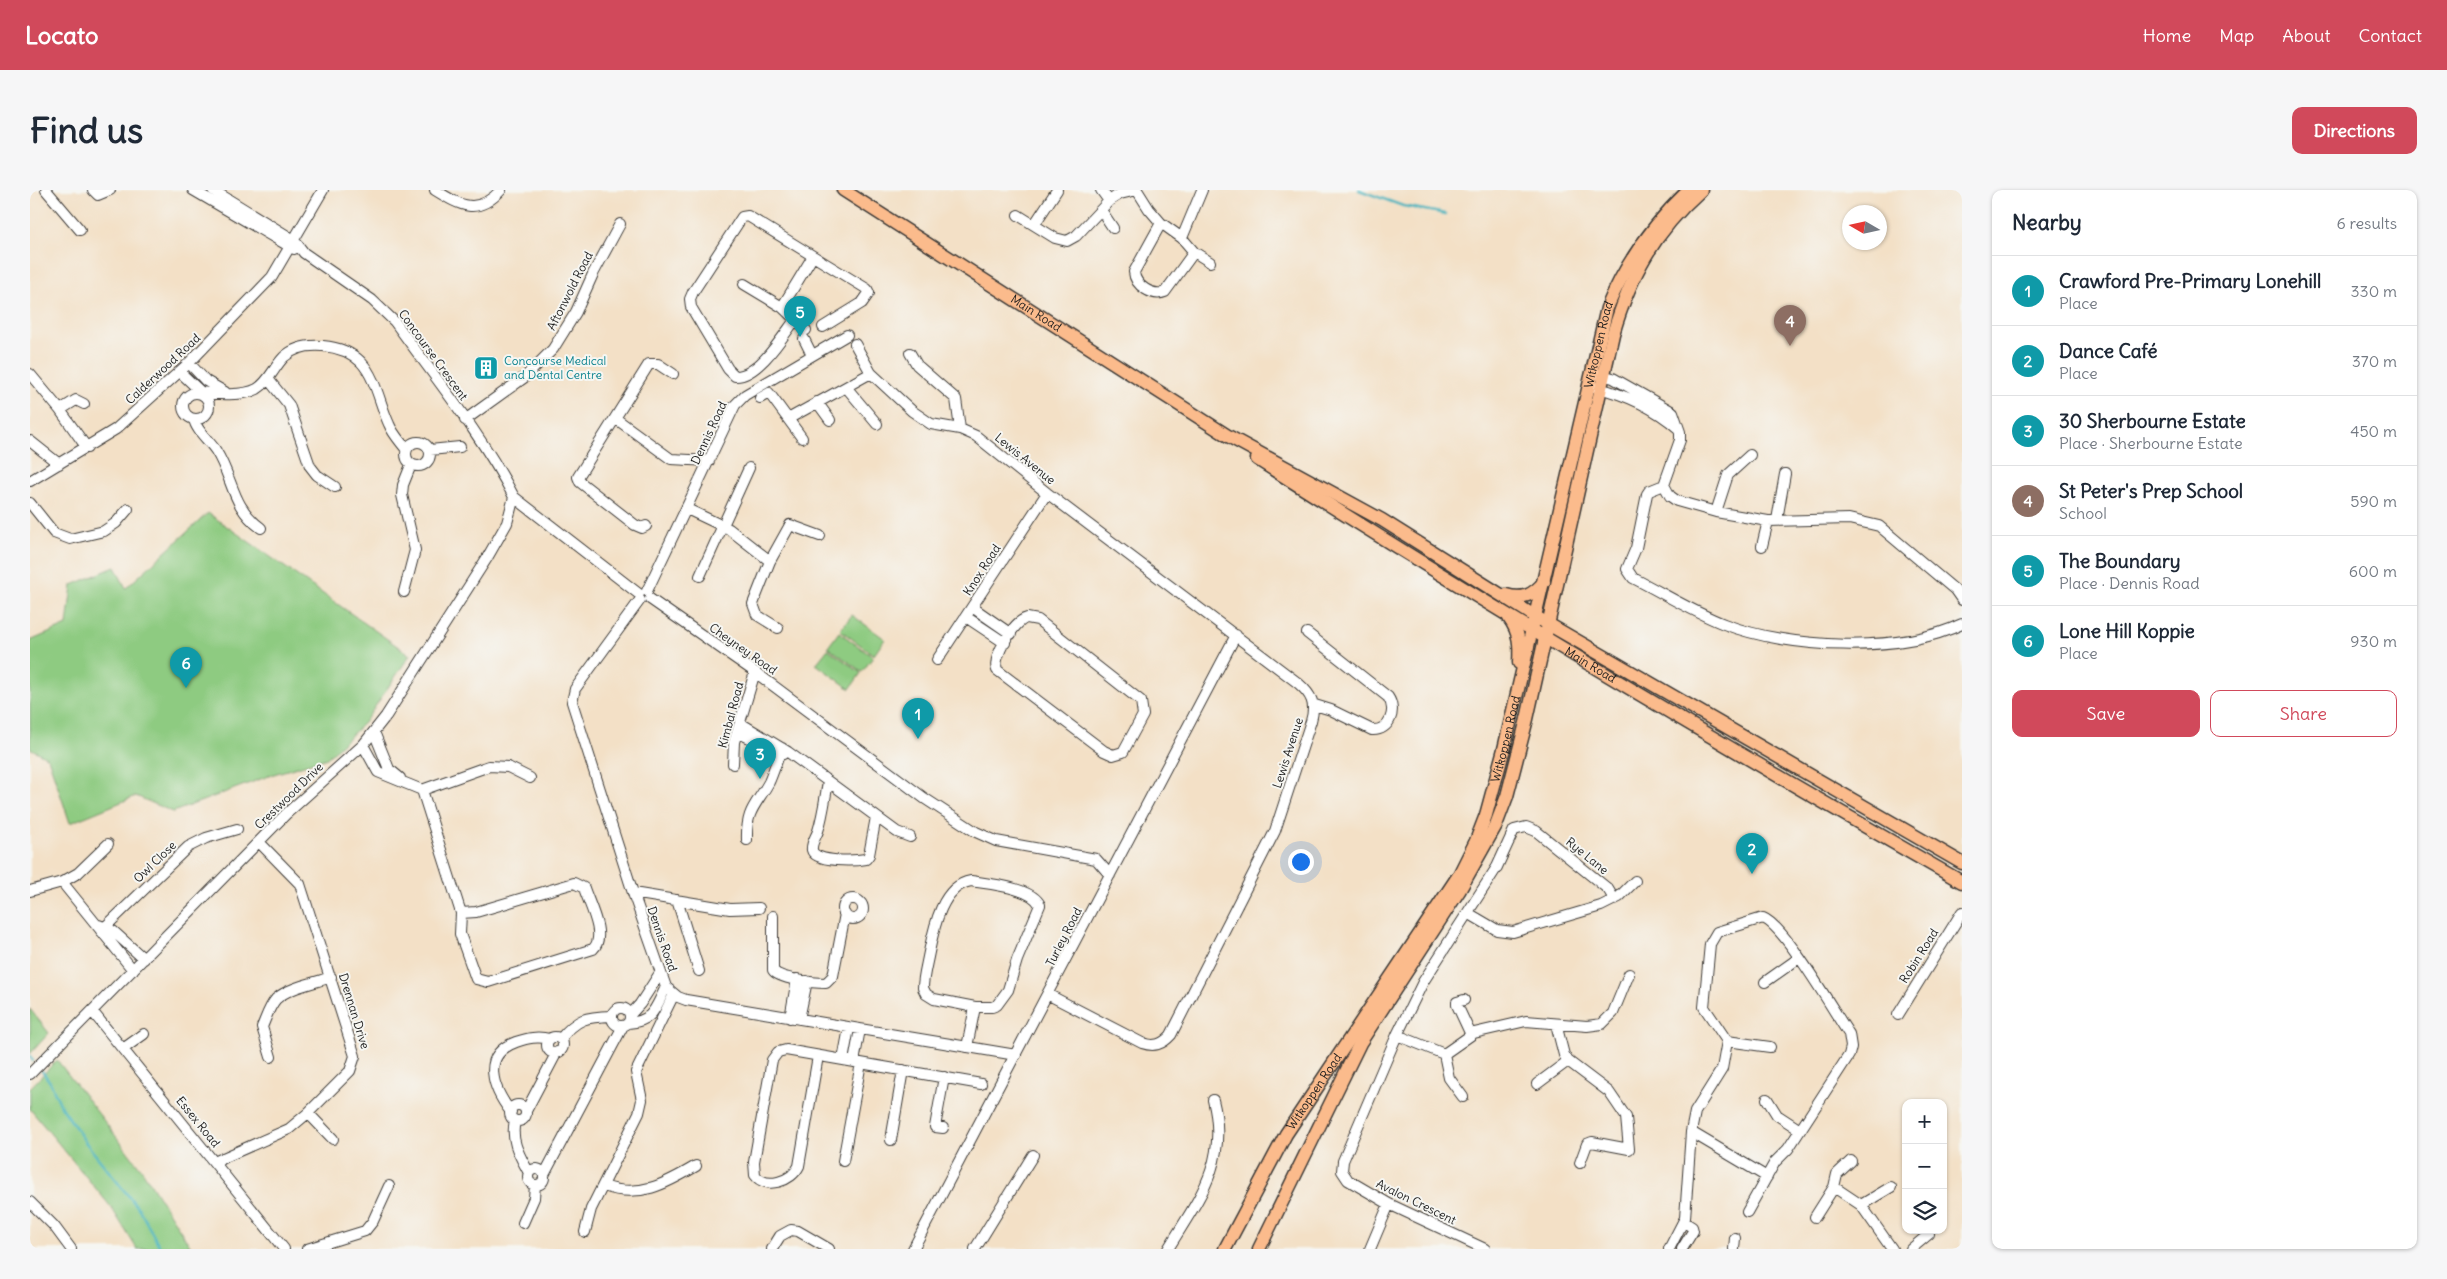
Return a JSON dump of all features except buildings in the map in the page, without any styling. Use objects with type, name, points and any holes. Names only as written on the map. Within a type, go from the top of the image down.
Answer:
[{"type":"main road","name":"Main Road","points":[[843,190],[1228,436],[1382,520],[1536,617],[1962,863]]},
{"type":"main road","name":"Witkoppen Road","points":[[1259,1249],[1360,1043],[1459,891],[1488,842],[1512,778],[1546,638],[1604,376],[1619,294],[1647,235],[1666,212],[1689,190]]},
{"type":"main road","name":"Witkoppen Road","points":[[1628,275],[1656,238],[1682,208],[1701,190]]},
{"type":"main road","name":"Witkoppen Road","points":[[1224,1249],[1286,1134],[1465,864],[1486,815],[1536,617],[1607,308],[1619,294]]},
{"type":"main road","name":"Main Road","points":[[1228,436],[1247,453],[1372,533],[1506,615],[1658,706],[1962,882]]},
{"type":"main road","points":[[1498,592],[1514,597],[1525,596],[1534,593],[1544,582]]},
{"type":"main road","points":[[1506,615],[1516,629],[1519,638],[1518,690]]},
{"type":"street","points":[[46,190],[80,230]]},
{"type":"street","points":[[93,190],[98,195],[110,190]]},
{"type":"street","name":"Concourse Crescent","points":[[193,190],[292,244]]},
{"type":"street","name":"Concourse Crescent","points":[[213,190],[372,300],[395,322],[503,475],[514,497]]},
{"type":"street","name":"Calderwood Road","points":[[30,481],[116,429],[180,372],[260,292],[272,277],[323,190]]},
{"type":"street","points":[[435,190],[456,203],[471,207],[483,205],[501,190]]},
{"type":"street","points":[[1034,225],[1057,190]]},
{"type":"street","points":[[1100,190],[1109,200]]},
{"type":"street","points":[[1018,215],[1055,238],[1068,242],[1109,200],[1120,194],[1137,190],[1161,223],[1182,238],[1194,252],[1210,262]]},
{"type":"street","points":[[1182,238],[1202,190]]},
{"type":"street","points":[[1101,210],[1113,228]]},
{"type":"street","points":[[802,331],[746,373],[736,376],[728,369],[692,310],[690,299],[725,242],[745,216],[867,289],[869,293],[862,304],[823,327]]},
{"type":"street","points":[[1161,223],[1134,272],[1140,285],[1152,293],[1159,294],[1165,292],[1194,252]]},
{"type":"street","name":"Aftonwold Road","points":[[465,420],[525,377],[553,350],[576,312],[592,274],[620,224]]},
{"type":"street","points":[[782,307],[813,256]]},
{"type":"street","points":[[744,284],[782,307],[802,331],[815,353]]},
{"type":"street","name":"Dennis Road","points":[[670,991],[660,973],[572,702],[575,689],[644,596],[687,509],[730,412],[739,400],[848,335]]},
{"type":"street","name":"Lewis Avenue","points":[[854,344],[871,373],[924,420],[942,428],[960,429],[976,436],[1303,687],[1315,705],[1278,824],[1267,849],[1170,1036],[1165,1041],[1151,1046],[1142,1044],[1049,995]]},
{"type":"street","points":[[261,528],[244,513],[223,463],[194,419],[185,413],[183,404],[192,394],[252,392],[268,379],[278,364],[291,352],[331,346],[343,350],[364,366],[389,426],[406,449],[406,458],[411,464],[420,466],[427,462],[430,450],[425,443],[416,441],[406,449]]},
{"type":"street","points":[[910,353],[917,365],[956,399],[960,429]]},
{"type":"street","points":[[189,363],[206,381],[225,393]]},
{"type":"street","points":[[646,526],[642,528],[636,525],[578,480],[579,474],[649,364],[658,364],[673,374]]},
{"type":"street","points":[[180,372],[207,399],[209,408],[205,416],[194,419]]},
{"type":"street","points":[[788,419],[871,373]]},
{"type":"street","points":[[1591,373],[1613,378],[1653,405]]},
{"type":"street","points":[[30,374],[60,410],[87,448]]},
{"type":"street","points":[[268,379],[285,399],[293,413],[310,466],[317,475],[335,487]]},
{"type":"street","points":[[846,386],[877,424]]},
{"type":"street","points":[[1588,386],[1673,412],[1679,429],[1680,440],[1676,456],[1664,485],[1649,490],[1647,494],[1636,548],[1628,566],[1628,572],[1633,578],[1723,624],[1793,642],[1866,645],[1900,641],[1962,624]]},
{"type":"street","points":[[760,398],[770,393],[802,438]]},
{"type":"street","points":[[60,410],[75,400],[84,404]]},
{"type":"street","points":[[817,402],[830,420]]},
{"type":"street","points":[[615,418],[671,459],[709,461]]},
{"type":"street","points":[[30,441],[59,464]]},
{"type":"street","points":[[430,450],[460,447]]},
{"type":"street","points":[[1716,512],[1728,475],[1750,455]]},
{"type":"street","points":[[404,592],[416,550],[402,495],[403,485],[411,464]]},
{"type":"street","points":[[700,576],[749,468]]},
{"type":"street","points":[[1762,546],[1773,520],[1785,474]]},
{"type":"street","points":[[1664,485],[1670,496],[1677,501],[1716,512],[1773,520],[1840,518],[1879,526],[1955,590],[1962,600]]},
{"type":"street","name":"Knox Road","points":[[937,660],[1048,493]]},
{"type":"street","name":"Cheyney Road","points":[[514,497],[644,596],[756,672],[819,722],[924,798],[976,832],[996,841],[1096,859],[1110,875]]},
{"type":"street","name":"Crestwood Drive","points":[[30,1074],[299,801],[363,745],[374,732],[487,558],[507,523],[514,497]]},
{"type":"street","points":[[30,503],[54,533],[70,539],[104,531],[116,523],[128,510]]},
{"type":"street","points":[[687,509],[723,525],[770,561]]},
{"type":"street","points":[[778,628],[758,615],[753,608],[754,599],[770,561],[790,525],[820,536]]},
{"type":"street","points":[[972,608],[1008,638]]},
{"type":"street","points":[[966,617],[1008,638]]},
{"type":"street","points":[[1031,618],[1038,620],[1138,697],[1142,705],[1143,715],[1126,750],[1117,754],[1106,753],[999,673],[995,661],[1008,638],[1020,620],[1031,618]]},
{"type":"street","points":[[1307,632],[1388,697],[1393,710],[1388,723],[1376,730],[1315,705]]},
{"type":"street","name":"Turley Road","points":[[913,1249],[1049,995],[1236,635]]},
{"type":"street","name":"Kimbal Road","points":[[733,764],[733,750],[738,727],[756,672]]},
{"type":"street","points":[[738,727],[783,752],[897,832],[910,837]]},
{"type":"street","points":[[374,732],[389,769],[411,786]]},
{"type":"street","points":[[363,745],[378,772],[422,790],[489,766],[508,767],[530,778]]},
{"type":"street","points":[[747,840],[747,824],[752,808],[769,782],[783,752]]},
{"type":"street","points":[[828,782],[820,823],[812,850],[816,855],[829,860],[866,858],[869,855],[876,817]]},
{"type":"street","points":[[422,790],[461,914],[460,934],[476,979],[483,982],[593,949],[599,941],[599,934],[584,888],[574,883],[476,912],[461,914]]},
{"type":"street","name":"Rye Lane","points":[[1342,1171],[1343,1161],[1397,1035],[1423,982],[1497,866],[1511,834],[1521,827],[1536,831],[1608,889],[1614,899]]},
{"type":"street","name":"Owl Close","points":[[102,927],[188,847],[206,838],[237,829]]},
{"type":"street","name":"Drennan Drive","points":[[214,1162],[283,1133],[308,1113],[350,1071],[355,1056],[300,884],[259,842]]},
{"type":"street","points":[[30,891],[62,882],[78,872],[108,844]]},
{"type":"street","points":[[1468,913],[1497,930],[1508,933],[1601,906],[1623,894],[1635,881]]},
{"type":"street","points":[[62,882],[102,927],[132,970]]},
{"type":"street","points":[[965,882],[1012,888],[1031,895],[1038,901],[1039,910],[1016,960],[1008,990],[1003,998],[992,1008],[971,1007],[930,997],[924,988],[938,914],[955,889],[965,882]]},
{"type":"street","points":[[633,893],[730,909],[759,908]]},
{"type":"street","points":[[677,900],[699,971]]},
{"type":"street","name":"Robin Road","points":[[1898,1015],[1962,912]]},
{"type":"street","points":[[773,916],[773,970],[778,976],[826,983],[833,976],[844,914]]},
{"type":"street","points":[[1668,1249],[1684,1222],[1691,1132],[1695,1112],[1722,1069],[1727,1041],[1704,1007],[1710,944],[1715,934],[1730,927],[1763,918],[1773,923],[1799,958],[1849,1034],[1851,1047],[1849,1055],[1788,1149],[1775,1162],[1747,1212]]},
{"type":"street","points":[[102,927],[144,959]]},
{"type":"street","points":[[1765,982],[1799,958]]},
{"type":"street","points":[[535,1185],[542,1182],[544,1175],[627,1022],[660,973]]},
{"type":"street","points":[[1444,1054],[1470,1035],[1526,1022],[1587,1026],[1607,1021],[1613,1013],[1629,974]]},
{"type":"street","points":[[270,1057],[262,1027],[271,1005],[280,996],[288,992],[331,977]]},
{"type":"street","points":[[794,1018],[802,980]]},
{"type":"street","points":[[627,1022],[626,1010],[621,1008],[615,1010],[612,1016],[615,1024],[641,1022],[648,1019],[670,991]]},
{"type":"street","points":[[670,991],[686,1000],[1016,1056]]},
{"type":"street","points":[[585,1232],[591,1209],[639,1112],[642,1100],[636,1072],[670,991]]},
{"type":"street","points":[[644,998],[656,1007]]},
{"type":"street","points":[[1464,1000],[1457,1002],[1457,1005],[1470,1035]]},
{"type":"street","points":[[964,1047],[971,1007]]},
{"type":"street","name":"Essex Road","points":[[92,1011],[284,1249]]},
{"type":"street","points":[[513,1116],[502,1100],[493,1075],[493,1066],[497,1056],[506,1046],[534,1037],[555,1039],[573,1024],[584,1019],[612,1016]]},
{"type":"street","points":[[1556,1024],[1564,1055],[1568,1061],[1609,1092],[1626,1117],[1629,1149],[1592,1142],[1587,1144],[1580,1163]]},
{"type":"street","points":[[844,1060],[849,1028]]},
{"type":"street","points":[[843,1161],[858,1063],[860,1029]]},
{"type":"street","points":[[123,1049],[144,1034]]},
{"type":"street","points":[[1397,1035],[1444,1054]]},
{"type":"street","points":[[535,1185],[529,1181],[529,1174],[516,1148],[513,1130],[513,1107],[523,1107],[526,1111],[557,1052],[562,1048],[555,1039]]},
{"type":"street","points":[[1727,1041],[1770,1047]]},
{"type":"street","points":[[818,1056],[799,1166],[796,1172],[788,1178],[774,1182],[763,1182],[755,1175],[754,1162],[773,1056],[786,1050],[981,1084]]},
{"type":"street","points":[[1444,1054],[1448,1078],[1463,1097]]},
{"type":"street","points":[[1537,1084],[1568,1061]]},
{"type":"street","points":[[891,1140],[903,1070]]},
{"type":"street","points":[[943,1128],[935,1127],[944,1077]]},
{"type":"street","points":[[1768,1099],[1777,1115],[1800,1130]]},
{"type":"street","points":[[1168,1249],[1207,1184],[1214,1167],[1218,1136],[1213,1100]]},
{"type":"street","points":[[308,1113],[333,1139]]},
{"type":"street","points":[[1691,1132],[1767,1177]]},
{"type":"street","points":[[975,1249],[1033,1155]]},
{"type":"street","points":[[1815,1217],[1834,1188],[1837,1174],[1851,1161]]},
{"type":"street","points":[[604,1186],[618,1191],[630,1192],[664,1182],[696,1166]]},
{"type":"street","points":[[529,1174],[536,1170],[541,1171],[544,1175]]},
{"type":"street","name":"Avalon Crescent","points":[[1342,1171],[1348,1180],[1389,1204],[1485,1249]]},
{"type":"street","points":[[523,1223],[534,1198],[535,1185]]},
{"type":"street","points":[[306,1249],[365,1231],[373,1221],[389,1186]]},
{"type":"street","points":[[1861,1204],[1891,1187]]},
{"type":"street","points":[[1834,1188],[1861,1204],[1892,1249]]},
{"type":"street","points":[[30,1202],[54,1226],[71,1249]]},
{"type":"street","points":[[1370,1249],[1389,1204]]},
{"type":"street","points":[[1682,1249],[1693,1231],[1692,1227],[1684,1222]]},
{"type":"street","points":[[772,1249],[780,1236],[790,1230],[798,1231],[829,1249]]},
{"type":"street","points":[[1911,1249],[1930,1234]]},
{"type":"street","points":[[1734,1249],[1735,1238]]},
{"type":"green space","points":[[208,513],[410,655],[364,723],[327,758],[274,774],[173,812],[136,796],[70,823],[48,758],[30,748],[30,641],[67,625],[72,585],[115,567],[126,588]]},
{"type":"green space","points":[[852,615],[885,639],[874,655],[840,630]]},
{"type":"green space","points":[[839,632],[873,657],[862,672],[828,647]]},
{"type":"green space","points":[[828,649],[861,673],[850,689],[816,664]]},
{"type":"green space","points":[[30,1009],[49,1033],[30,1054]]},
{"type":"green space","points":[[57,1060],[142,1170],[192,1249],[137,1249],[111,1207],[30,1109],[30,1088]]},
{"type":"waterway","points":[[1359,190],[1403,206],[1446,214]]},
{"type":"waterway","points":[[30,1056],[33,1061]]},
{"type":"waterway","points":[[42,1071],[50,1082],[61,1106],[86,1143],[139,1209],[161,1249]]},
{"type":"place","name":"The Boundary","points":[[800,337]]},
{"type":"place","name":"St Peter's Prep School","points":[[1790,346]]},
{"type":"place","name":"Concourse Medical and Dental Centre","points":[[486,368]]},
{"type":"place","name":"Lone Hill Koppie","points":[[186,688]]},
{"type":"place","name":"Crawford Pre-Primary Lonehill","points":[[918,739]]},
{"type":"place","name":"30 Sherbourne Estate","points":[[760,779]]},
{"type":"place","name":"Dance Café","points":[[1752,874]]}]
